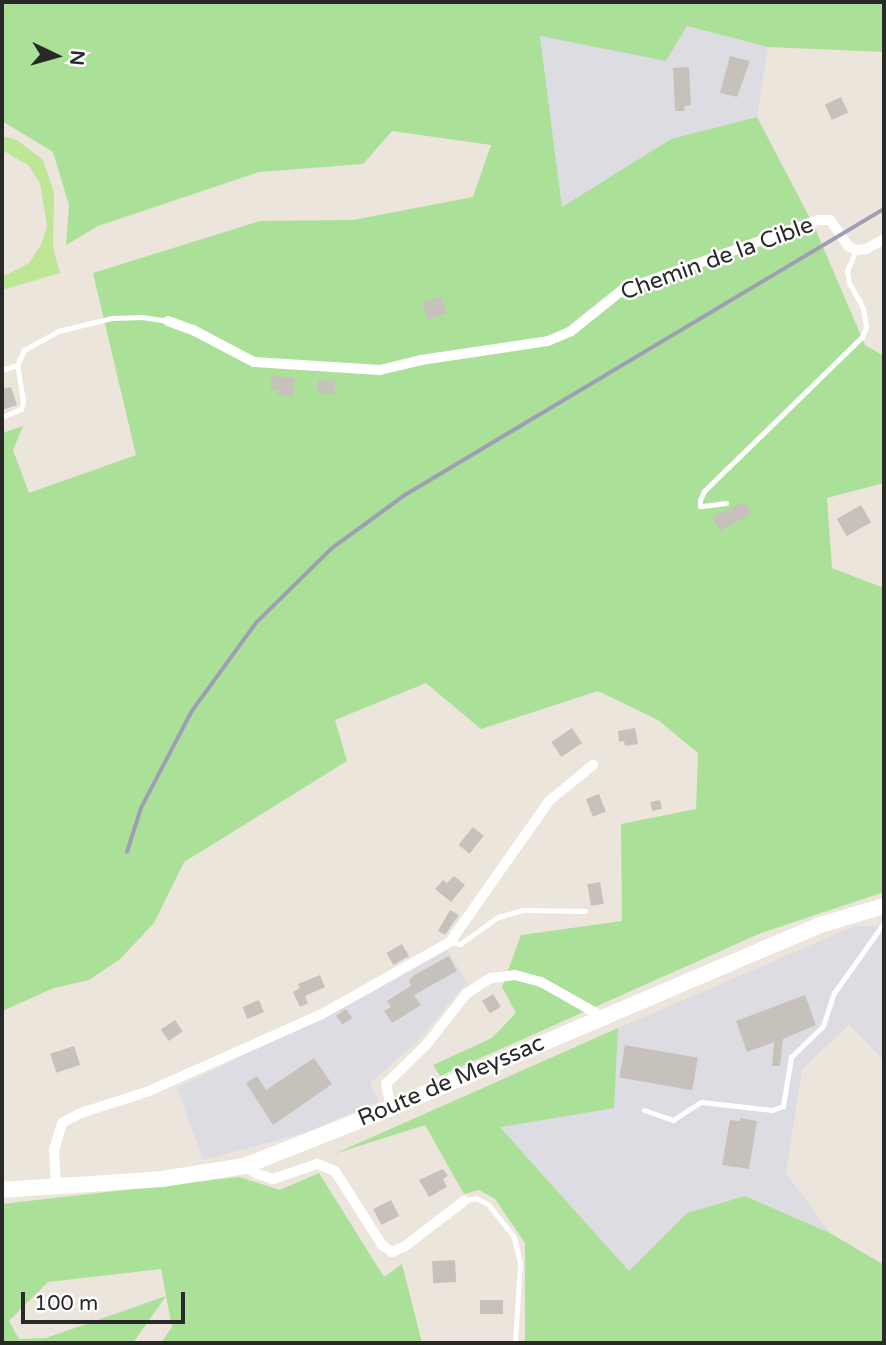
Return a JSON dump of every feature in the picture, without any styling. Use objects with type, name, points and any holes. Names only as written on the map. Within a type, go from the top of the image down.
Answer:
[{"type":"main road","name":"Route de Meyssac","points":[[2,1190],[162,1180],[245,1166],[391,1108],[820,925],[884,906]]},
{"type":"street","name":"Chemin de la Cible","points":[[168,321],[193,330],[254,362],[380,370],[421,360],[548,341],[571,331],[621,291],[818,220],[830,220],[848,246],[856,250]]},
{"type":"street","points":[[856,250],[866,249],[884,239]]},
{"type":"street","points":[[56,1186],[54,1150],[62,1123],[78,1114],[149,1091],[322,1014],[450,942],[549,801],[593,765]]},
{"type":"street","points":[[391,1108],[386,1084],[427,1044],[466,994],[491,978],[515,975],[541,982],[603,1017]]},
{"type":"street","points":[[245,1166],[257,1174],[273,1179],[317,1164],[335,1171],[382,1245],[392,1252],[404,1247],[464,1201]]},
{"type":"lane","points":[[726,503],[700,506],[704,491],[862,337],[866,327],[863,308],[849,282],[847,271],[856,250]]},
{"type":"lane","points":[[2,417],[21,409],[23,401],[17,365],[24,350],[58,331],[112,318],[142,317],[168,321]]},
{"type":"lane","points":[[2,370],[17,365]]},
{"type":"lane","points":[[450,942],[460,944],[498,917],[523,910],[586,911]]},
{"type":"lane","points":[[644,1110],[673,1120],[701,1102],[772,1110],[783,1106],[791,1057],[824,1026],[834,993],[884,927]]},
{"type":"lane","points":[[464,1201],[475,1198],[488,1204],[514,1237],[520,1263],[515,1343]]},
{"type":"shaded area","points":[[687,26],[768,47],[757,117],[671,139],[562,208],[540,35],[666,61]]},
{"type":"shaded area","points":[[855,926],[884,926],[884,1061],[849,1025],[802,1070],[786,1173],[830,1233],[745,1196],[687,1213],[629,1271],[499,1126],[613,1108],[618,1028]]},
{"type":"shaded area","points":[[447,950],[467,982],[414,1045],[370,1083],[379,1101],[305,1133],[203,1160],[177,1088],[366,996]]},
{"type":"green space","points":[[2,2],[884,2],[884,52],[768,47],[687,26],[666,61],[540,36],[562,207],[671,139],[757,117],[814,226],[865,345],[884,356],[884,483],[827,498],[832,568],[884,588],[884,892],[761,933],[440,1076],[433,1065],[492,1038],[516,1013],[502,987],[521,935],[622,921],[621,824],[696,809],[698,753],[658,720],[598,691],[481,729],[426,683],[335,720],[347,761],[184,862],[154,923],[120,959],[89,980],[54,988],[2,1011],[2,433],[23,426],[13,450],[29,493],[136,455],[93,273],[260,221],[353,220],[473,197],[491,145],[392,131],[363,164],[259,172],[98,226],[66,245],[69,205],[53,152],[2,121]]},
{"type":"green space","points":[[2,136],[17,140],[43,160],[54,192],[53,248],[60,273],[2,290],[2,277],[29,263],[41,245],[47,226],[40,183],[28,165],[2,150]]},
{"type":"green space","points":[[618,1028],[614,1108],[500,1127],[629,1271],[687,1213],[745,1196],[830,1233],[884,1265],[884,1343],[525,1343],[525,1243],[495,1199],[479,1190],[464,1194],[425,1125],[334,1154]]},
{"type":"green space","points":[[319,1173],[384,1277],[402,1264],[422,1343],[161,1343],[172,1327],[166,1296],[133,1343],[2,1343],[2,1204],[239,1177],[280,1190]],"holes":[[[161,1269],[166,1296],[46,1338],[19,1339],[9,1321],[48,1282]]]},
{"type":"building","points":[[730,56],[750,61],[737,97],[720,93]]},
{"type":"building","points":[[689,67],[691,105],[684,106],[685,111],[675,111],[673,68]]},
{"type":"building","points":[[841,97],[848,112],[832,120],[825,105]]},
{"type":"building","points":[[441,296],[447,313],[428,320],[422,303]]},
{"type":"building","points":[[271,376],[295,378],[294,396],[277,395],[278,390],[271,390]]},
{"type":"building","points":[[318,380],[335,381],[334,394],[317,393]]},
{"type":"building","points":[[11,387],[17,405],[2,410],[2,389]]},
{"type":"building","points":[[745,502],[752,513],[720,531],[712,517]]},
{"type":"building","points":[[861,505],[871,522],[847,536],[837,519]]},
{"type":"building","points":[[572,728],[582,743],[561,757],[551,742]]},
{"type":"building","points":[[635,728],[638,744],[625,746],[624,741],[619,742],[618,731]]},
{"type":"building","points":[[599,794],[606,812],[593,817],[586,799]]},
{"type":"building","points":[[660,800],[662,809],[652,811],[650,802]]},
{"type":"building","points":[[473,827],[484,836],[469,854],[459,845]]},
{"type":"building","points":[[454,876],[465,885],[451,902],[435,889],[443,880],[447,883]]},
{"type":"building","points":[[600,882],[604,904],[591,906],[587,884]]},
{"type":"building","points":[[450,910],[459,915],[445,935],[438,931]]},
{"type":"building","points":[[402,944],[409,956],[393,965],[386,953]]},
{"type":"building","points":[[449,956],[457,971],[414,995],[421,1005],[392,1023],[384,1011],[391,1007],[387,1001],[411,986],[409,980],[414,975]]},
{"type":"building","points":[[320,975],[325,987],[305,996],[308,1003],[300,1007],[293,992],[300,988],[298,984]]},
{"type":"building","points":[[493,994],[501,1007],[490,1014],[482,1001]]},
{"type":"building","points":[[805,995],[816,1025],[783,1039],[780,1066],[772,1066],[774,1042],[747,1052],[736,1021]]},
{"type":"building","points":[[259,1000],[264,1012],[248,1019],[242,1007]]},
{"type":"building","points":[[346,1009],[352,1018],[342,1025],[336,1016]]},
{"type":"building","points":[[175,1020],[183,1032],[169,1041],[161,1030]]},
{"type":"building","points":[[625,1045],[698,1058],[692,1090],[619,1077]]},
{"type":"building","points":[[74,1046],[80,1065],[56,1073],[50,1054]]},
{"type":"building","points":[[314,1058],[332,1084],[273,1125],[246,1083],[257,1076],[266,1090]]},
{"type":"building","points":[[740,1118],[757,1121],[749,1169],[722,1165],[730,1120],[740,1121]]},
{"type":"building","points":[[443,1169],[448,1176],[443,1179],[447,1187],[429,1197],[419,1180]]},
{"type":"building","points":[[391,1200],[399,1216],[381,1225],[373,1209]]},
{"type":"building","points":[[455,1260],[456,1282],[433,1283],[432,1261]]},
{"type":"building","points":[[480,1300],[503,1300],[503,1314],[480,1314]]},
{"type":"railway","points":[[127,852],[141,808],[192,711],[256,623],[331,549],[405,495],[884,209]]}]
